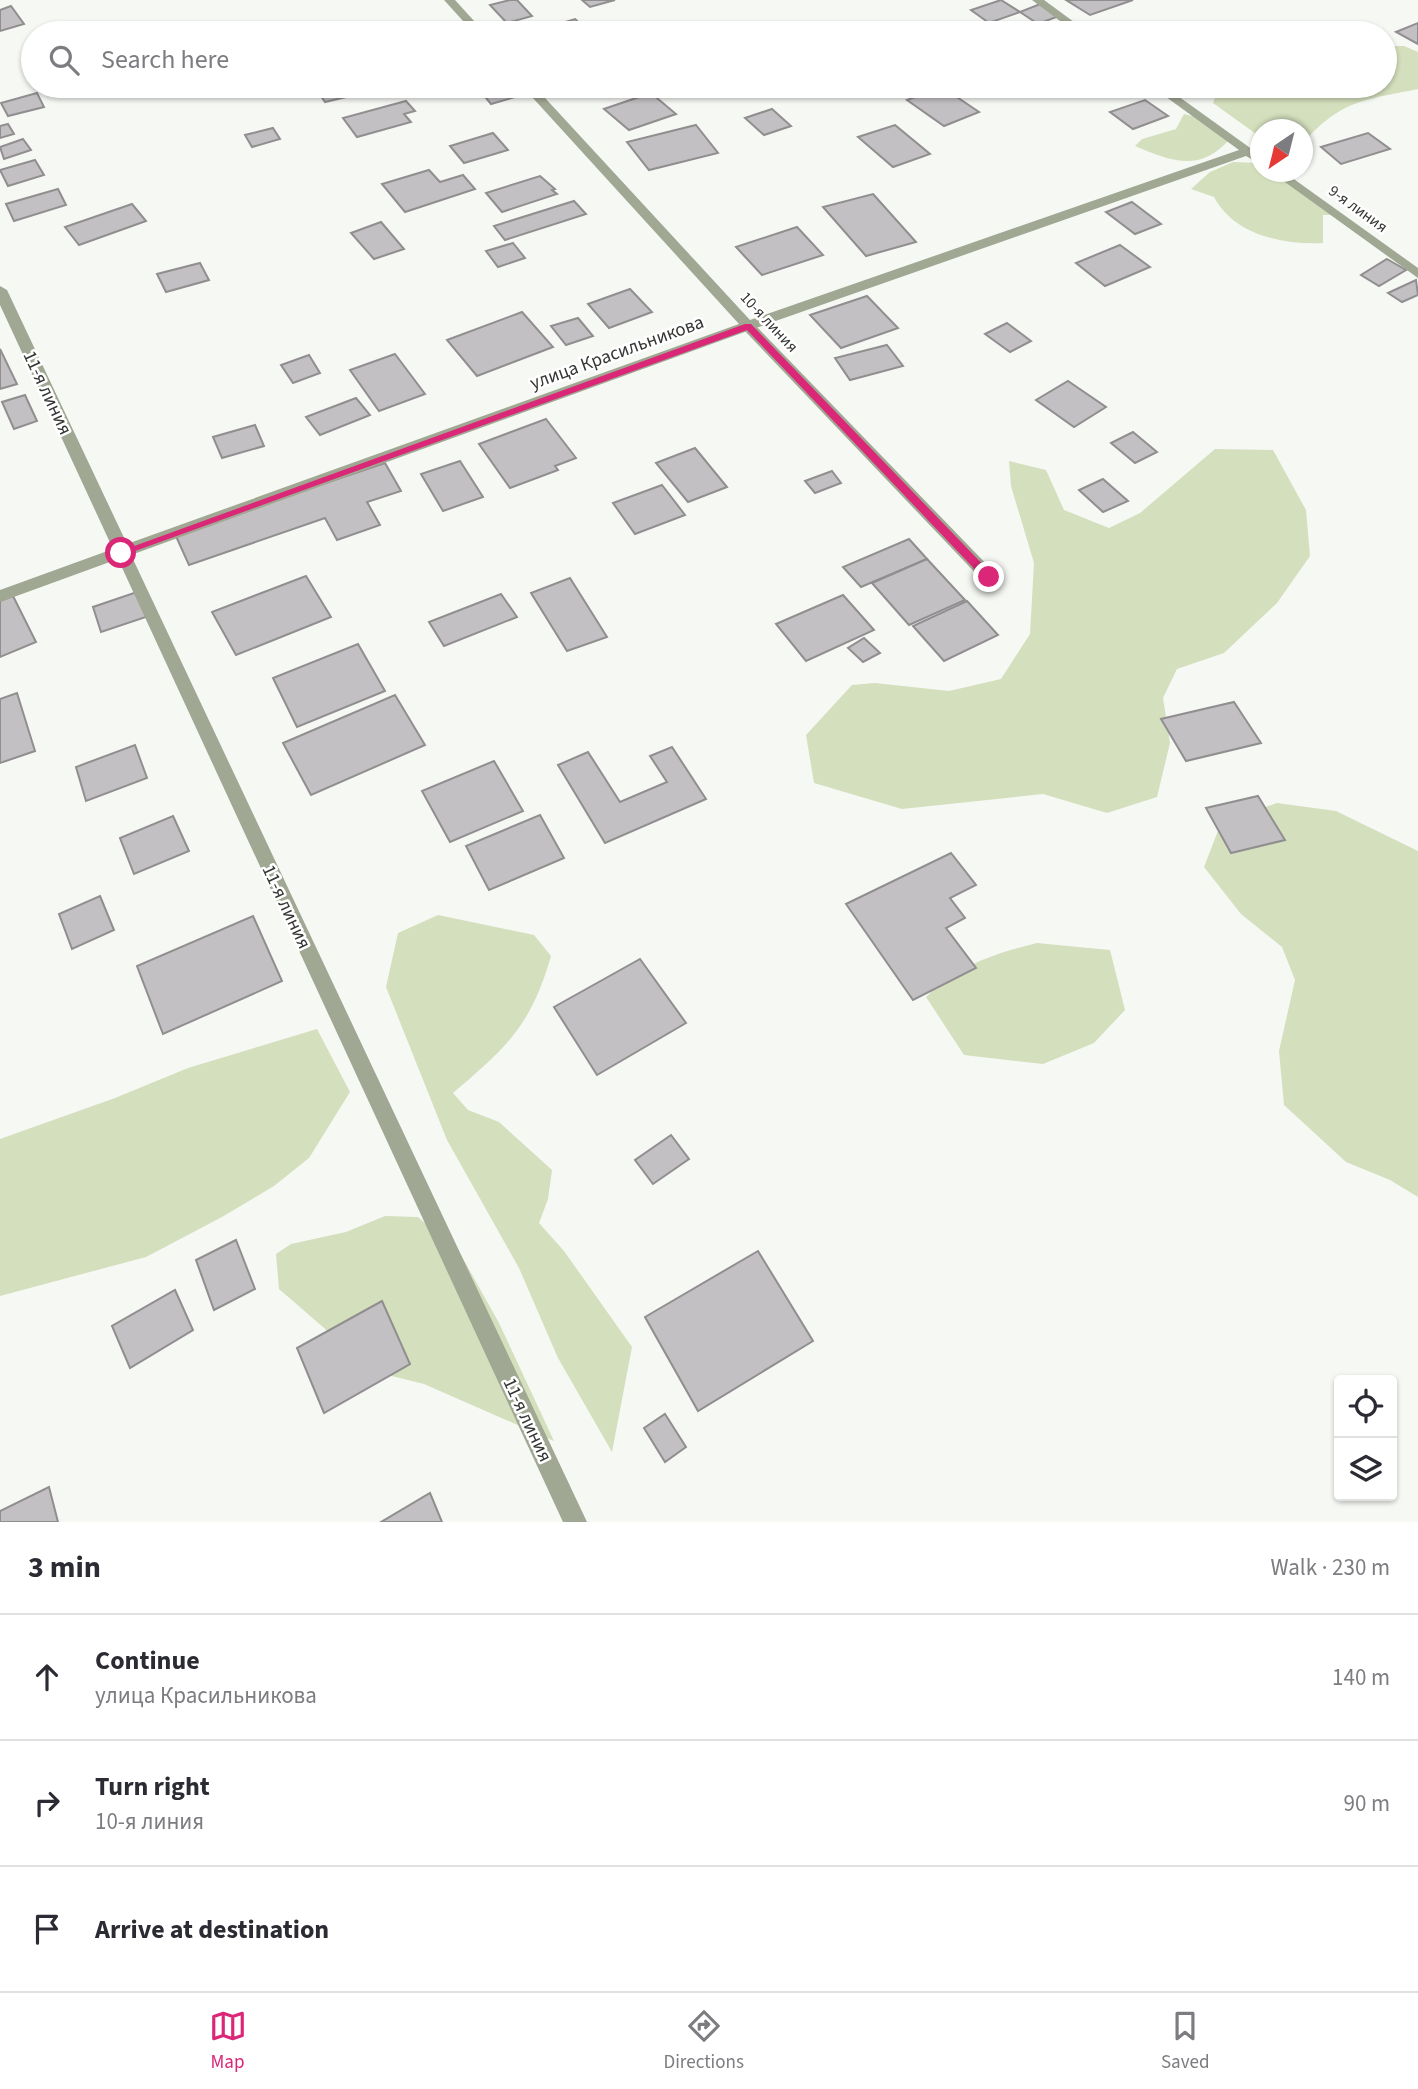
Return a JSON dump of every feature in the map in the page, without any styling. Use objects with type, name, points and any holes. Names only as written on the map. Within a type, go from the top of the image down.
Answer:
[{"type":"street","points":[[449,0],[469,21]]},
{"type":"street","points":[[1037,0],[1066,21]]},
{"type":"street","name":"10-я линия","points":[[539,98],[748,326],[989,577]]},
{"type":"street","points":[[1174,98],[1250,151]]},
{"type":"street","name":"улица Красильникова","points":[[0,596],[748,326],[1250,157]]},
{"type":"street","name":"9-я линия","points":[[1291,182],[1418,274]]},
{"type":"street","name":"11-я линия","points":[[0,290],[575,1522]]},
{"type":"green space","points":[[1397,46],[1418,52],[1418,89],[1397,94]]},
{"type":"green space","points":[[1215,98],[1377,98],[1342,110],[1313,133],[1313,119],[1250,119],[1250,130],[1213,103]]},
{"type":"green space","points":[[1184,114],[1208,120],[1229,140],[1207,157],[1184,161],[1135,146],[1142,139],[1176,129]]},
{"type":"green space","points":[[1233,162],[1250,163],[1250,182],[1291,182],[1337,215],[1323,215],[1323,243],[1292,242],[1261,235],[1234,220],[1214,197],[1191,189],[1210,172]]},
{"type":"green space","points":[[1215,449],[1273,450],[1306,510],[1310,556],[1277,603],[1224,653],[1177,669],[1163,698],[1170,743],[1157,797],[1107,813],[1043,794],[902,809],[814,783],[806,735],[852,685],[875,683],[949,691],[1001,679],[1030,634],[1034,563],[1011,486],[1009,461],[1046,470],[1064,510],[1109,528],[1140,513]]},
{"type":"green space","points":[[1277,803],[1336,811],[1418,851],[1418,1197],[1390,1180],[1346,1162],[1284,1105],[1279,1051],[1295,980],[1282,947],[1241,914],[1204,867],[1221,823]]},
{"type":"green space","points":[[438,915],[534,935],[551,956],[535,1001],[514,1034],[453,1093],[468,1110],[499,1122],[552,1170],[548,1199],[539,1223],[564,1251],[632,1347],[612,1452],[558,1358],[519,1268],[447,1140],[386,987],[398,933]]},
{"type":"green space","points":[[1037,943],[1110,950],[1125,1010],[1094,1043],[1043,1064],[964,1055],[926,997],[951,977],[977,962]]},
{"type":"green space","points":[[317,1029],[350,1092],[309,1158],[274,1186],[146,1257],[0,1296],[0,1139],[115,1098],[188,1068]]},
{"type":"green space","points":[[385,1216],[418,1217],[461,1255],[499,1323],[554,1441],[424,1384],[375,1372],[279,1289],[276,1254],[291,1244],[346,1232]]},
{"type":"building","points":[[517,0],[532,16],[505,21],[490,5]]},
{"type":"building","points":[[582,0],[615,0],[590,7]]},
{"type":"building","points":[[1001,0],[1020,12],[995,21],[986,21],[971,10]]},
{"type":"building","points":[[1066,0],[1133,0],[1090,15]]},
{"type":"building","points":[[1040,4],[1059,16],[1046,21],[1034,21],[1020,12]]},
{"type":"building","points":[[11,6],[22,21],[21,25],[0,31],[0,10]]},
{"type":"building","points":[[1418,23],[1418,44],[1397,33]]},
{"type":"building","points":[[21,97],[40,98],[44,107],[8,116],[1,103]]},
{"type":"building","points":[[322,98],[342,98],[325,102]]},
{"type":"building","points":[[486,98],[512,98],[491,104]]},
{"type":"building","points":[[636,98],[657,98],[676,114],[629,130],[604,109]]},
{"type":"building","points":[[958,98],[979,112],[944,126],[907,100]]},
{"type":"building","points":[[1145,100],[1168,116],[1133,129],[1110,112]]},
{"type":"building","points":[[406,101],[415,111],[404,114],[411,122],[357,137],[343,118]]},
{"type":"building","points":[[772,109],[791,126],[764,135],[745,118]]},
{"type":"building","points":[[8,124],[14,134],[0,138],[0,126]]},
{"type":"building","points":[[696,125],[718,153],[649,170],[627,142]]},
{"type":"building","points":[[895,125],[930,154],[893,167],[858,137]]},
{"type":"building","points":[[273,128],[280,139],[252,147],[245,135]]},
{"type":"building","points":[[493,133],[508,150],[464,163],[450,146]]},
{"type":"building","points":[[1368,133],[1390,149],[1341,164],[1321,147]]},
{"type":"building","points":[[23,139],[31,150],[4,159],[0,147]]},
{"type":"building","points":[[35,160],[44,175],[8,186],[0,170]]},
{"type":"building","points":[[429,170],[440,182],[463,175],[475,189],[405,212],[382,184]]},
{"type":"building","points":[[540,176],[557,194],[502,212],[486,193]]},
{"type":"building","points":[[58,189],[66,205],[14,221],[6,204]]},
{"type":"building","points":[[873,194],[916,242],[866,256],[823,207]]},
{"type":"building","points":[[574,201],[586,214],[505,240],[494,226]]},
{"type":"building","points":[[1132,202],[1161,224],[1135,234],[1106,212]]},
{"type":"building","points":[[132,204],[146,221],[79,245],[65,227]]},
{"type":"building","points":[[381,222],[404,249],[374,259],[351,233]]},
{"type":"building","points":[[797,227],[823,255],[762,275],[736,247]]},
{"type":"building","points":[[513,243],[525,258],[498,267],[486,251]]},
{"type":"building","points":[[1120,245],[1150,267],[1105,286],[1076,263]]},
{"type":"building","points":[[1387,259],[1406,270],[1379,286],[1361,275]]},
{"type":"building","points":[[200,263],[209,280],[166,292],[157,274]]},
{"type":"building","points":[[1416,280],[1418,295],[1402,302],[1388,293]]},
{"type":"building","points":[[630,289],[652,312],[609,328],[588,304]]},
{"type":"building","points":[[867,296],[898,328],[841,348],[810,315]]},
{"type":"building","points":[[522,312],[553,347],[477,376],[447,340]]},
{"type":"building","points":[[578,318],[593,336],[566,345],[551,326]]},
{"type":"building","points":[[1007,323],[1031,341],[1010,352],[985,334]]},
{"type":"building","points":[[887,345],[903,366],[850,380],[835,358]]},
{"type":"building","points":[[0,349],[17,384],[0,389]]},
{"type":"building","points":[[395,354],[425,394],[379,411],[350,370]]},
{"type":"building","points":[[309,355],[320,373],[293,383],[281,365]]},
{"type":"building","points":[[1068,381],[1106,407],[1074,427],[1036,400]]},
{"type":"building","points":[[25,395],[37,421],[14,429],[2,402]]},
{"type":"building","points":[[356,398],[370,415],[320,435],[306,417]]},
{"type":"building","points":[[546,419],[576,458],[555,466],[558,470],[510,488],[479,444]]},
{"type":"building","points":[[255,425],[264,446],[222,458],[213,437]]},
{"type":"building","points":[[1133,432],[1157,452],[1135,463],[1111,443]]},
{"type":"building","points":[[695,448],[727,487],[688,502],[656,463]]},
{"type":"building","points":[[460,461],[483,497],[443,511],[421,474]]},
{"type":"building","points":[[385,463],[401,491],[367,502],[380,525],[337,540],[325,518],[189,565],[175,534]]},
{"type":"building","points":[[832,471],[841,483],[815,493],[805,481]]},
{"type":"building","points":[[1103,479],[1128,501],[1103,512],[1079,490]]},
{"type":"building","points":[[662,485],[685,515],[635,534],[613,503]]},
{"type":"building","points":[[909,539],[927,559],[861,587],[843,567]]},
{"type":"building","points":[[927,559],[965,600],[909,625],[872,583]]},
{"type":"building","points":[[306,576],[331,617],[236,655],[212,612]]},
{"type":"building","points":[[570,578],[607,637],[567,651],[531,593]]},
{"type":"building","points":[[137,592],[146,617],[101,632],[93,607]]},
{"type":"building","points":[[501,594],[517,617],[444,646],[429,622]]},
{"type":"building","points":[[843,595],[874,630],[806,661],[776,624]]},
{"type":"building","points":[[13,596],[36,642],[0,657],[0,601]]},
{"type":"building","points":[[967,601],[998,635],[944,661],[913,626]]},
{"type":"building","points":[[864,638],[880,653],[863,662],[848,648]]},
{"type":"building","points":[[358,644],[385,691],[297,727],[273,678]]},
{"type":"building","points":[[17,693],[35,751],[0,763],[0,699]]},
{"type":"building","points":[[395,695],[425,745],[311,795],[283,743]]},
{"type":"building","points":[[1234,702],[1261,743],[1186,761],[1161,719]]},
{"type":"building","points":[[135,745],[147,778],[86,801],[76,767]]},
{"type":"building","points":[[672,747],[706,799],[605,843],[558,765],[588,752],[620,802],[667,782],[650,756]]},
{"type":"building","points":[[494,761],[523,811],[450,842],[422,791]]},
{"type":"building","points":[[1258,796],[1285,840],[1231,853],[1206,808]]},
{"type":"building","points":[[540,815],[564,858],[489,890],[466,846]]},
{"type":"building","points":[[173,816],[189,851],[134,874],[120,838]]},
{"type":"building","points":[[951,853],[976,885],[950,898],[965,918],[946,928],[976,968],[913,1000],[846,904]]},
{"type":"building","points":[[100,896],[114,930],[72,949],[59,914]]},
{"type":"building","points":[[253,916],[282,981],[163,1034],[137,966]]},
{"type":"building","points":[[640,959],[686,1023],[597,1075],[554,1007]]},
{"type":"building","points":[[671,1135],[689,1159],[653,1184],[635,1160]]},
{"type":"building","points":[[236,1240],[255,1289],[214,1310],[196,1260]]},
{"type":"building","points":[[758,1251],[813,1341],[698,1411],[645,1317]]},
{"type":"building","points":[[175,1290],[193,1330],[130,1368],[112,1326]]},
{"type":"building","points":[[382,1301],[410,1364],[324,1413],[297,1348]]},
{"type":"building","points":[[665,1414],[686,1447],[665,1462],[644,1428]]},
{"type":"building","points":[[49,1487],[58,1522],[0,1522],[0,1511]]},
{"type":"building","points":[[430,1493],[442,1522],[381,1522]]},
{"type":"route","points":[[121,553],[748,326],[989,577]]}]
